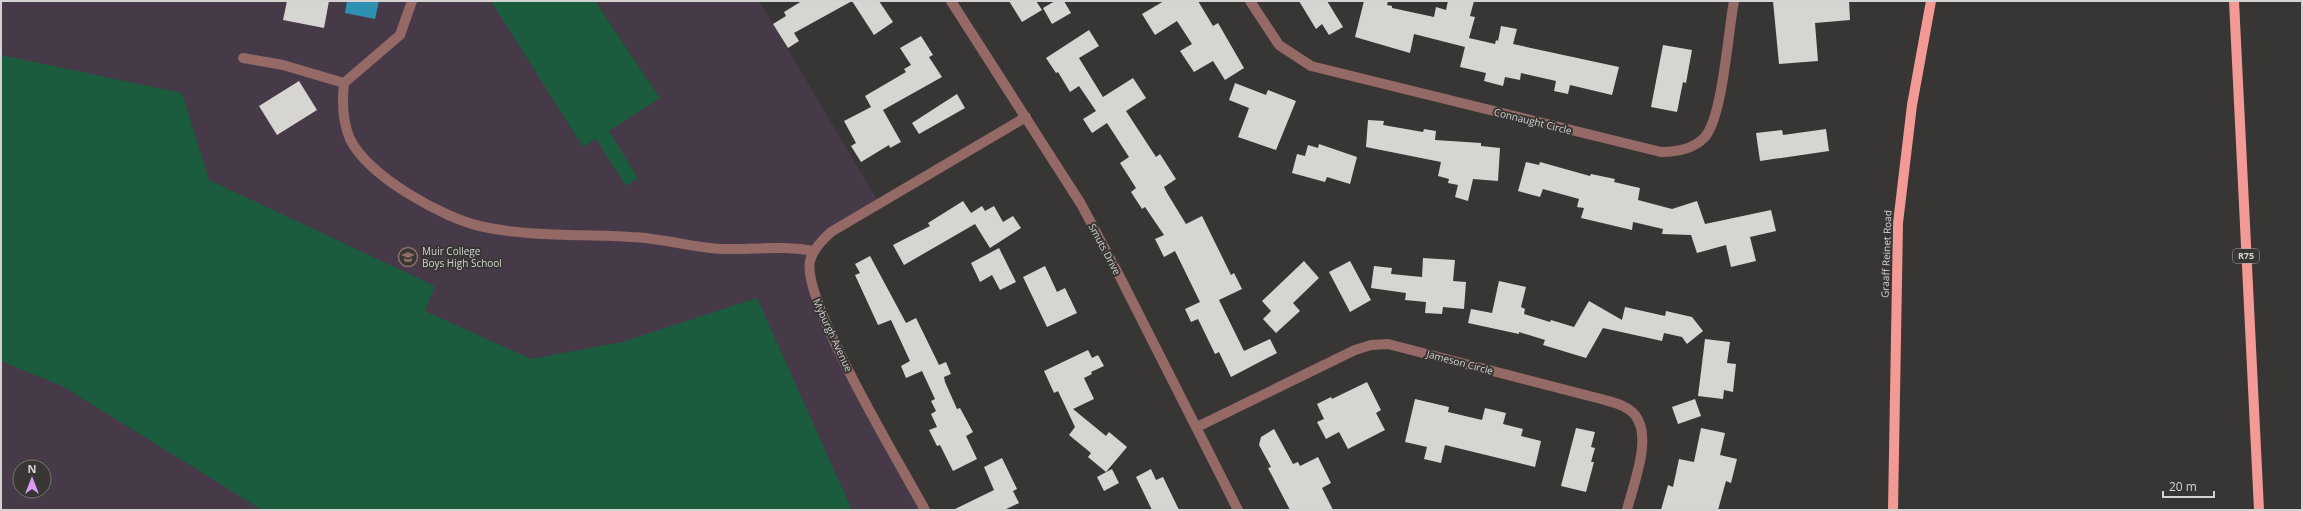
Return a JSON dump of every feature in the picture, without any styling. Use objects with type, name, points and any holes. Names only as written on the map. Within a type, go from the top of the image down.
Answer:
[{"type":"main road","name":"Graaff Reinet Road","points":[[1893,510],[1898,223],[1912,105],[1932,1]]},
{"type":"main road","name":"R75","points":[[2234,1],[2259,510]]},
{"type":"street","points":[[412,1],[400,35],[344,83],[342,109],[347,130],[359,151],[385,177],[417,199],[467,222],[482,227],[536,235],[650,238],[710,248],[774,246],[814,251]]},
{"type":"street","name":"Smuts Drive","points":[[951,1],[1081,204],[1197,427],[1238,510]]},
{"type":"street","name":"Connaught Circle","points":[[1250,1],[1279,45],[1311,66],[1661,152],[1675,152],[1695,144],[1704,138],[1711,126],[1720,92],[1734,1]]},
{"type":"street","points":[[243,58],[284,65],[344,83]]},
{"type":"street","name":"Myburgh Avenue","points":[[925,510],[837,348],[820,310],[809,274],[810,262],[814,251],[831,232],[1026,117]]},
{"type":"street","name":"Jameson Circle","points":[[1197,427],[1355,350],[1371,345],[1394,345],[1624,406],[1635,414],[1644,434],[1642,452],[1626,510]]},
{"type":"shaded area","name":"Muir College Boys High School","points":[[1,1],[759,1],[882,208],[833,234],[811,262],[832,346],[919,510],[1,510]]},
{"type":"green space","points":[[491,1],[595,1],[660,98],[609,131],[638,178],[626,186],[596,139],[583,147]]},
{"type":"green space","points":[[1,55],[182,93],[209,180],[435,286],[425,311],[531,359],[622,342],[757,298],[852,510],[262,510],[64,387],[1,361]]},
{"type":"water","points":[[347,1],[379,1],[375,19],[345,13]]},
{"type":"building","points":[[287,1],[329,1],[324,28],[283,20]]},
{"type":"building","points":[[802,1],[852,1],[794,33],[799,41],[788,48],[773,24],[786,16],[784,12]]},
{"type":"building","points":[[852,1],[879,1],[893,22],[874,35]]},
{"type":"building","points":[[1009,1],[1036,1],[1042,10],[1022,22]]},
{"type":"building","points":[[1055,1],[1064,1],[1071,13],[1052,24],[1043,8]]},
{"type":"building","points":[[1164,1],[1198,1],[1213,26],[1218,23],[1244,68],[1225,80],[1213,61],[1194,72],[1180,51],[1192,44],[1177,21],[1155,35],[1142,14]]},
{"type":"building","points":[[1299,1],[1327,1],[1343,27],[1329,35],[1322,24],[1316,29]]},
{"type":"building","points":[[1364,1],[1388,1],[1387,5],[1392,6],[1392,8],[1434,17],[1436,7],[1446,10],[1448,1],[1474,1],[1470,16],[1475,17],[1469,38],[1495,44],[1496,40],[1498,41],[1501,26],[1517,29],[1513,44],[1619,67],[1612,95],[1570,85],[1568,94],[1554,91],[1556,81],[1521,73],[1520,80],[1505,77],[1503,86],[1484,81],[1486,73],[1460,67],[1465,47],[1414,34],[1410,53],[1355,37]]},
{"type":"building","points":[[1773,1],[1849,1],[1850,20],[1815,23],[1818,61],[1779,64]]},
{"type":"building","points":[[1089,30],[1099,46],[1079,58],[1103,97],[1133,78],[1146,98],[1126,111],[1156,157],[1160,154],[1176,179],[1164,187],[1167,193],[1186,224],[1202,216],[1231,275],[1234,273],[1242,289],[1219,300],[1244,351],[1270,339],[1277,353],[1231,377],[1219,352],[1215,354],[1198,319],[1191,322],[1185,309],[1200,302],[1175,251],[1164,257],[1155,239],[1164,235],[1145,207],[1142,209],[1131,192],[1136,188],[1120,163],[1129,157],[1107,123],[1092,133],[1083,119],[1096,111],[1079,86],[1070,92],[1058,72],[1056,73],[1046,58]]},
{"type":"building","points":[[921,36],[933,55],[929,57],[942,77],[883,110],[901,142],[890,148],[889,145],[861,162],[851,146],[856,143],[844,121],[871,107],[865,96],[906,72],[904,69],[911,65],[900,48]]},
{"type":"building","points":[[1663,45],[1692,50],[1686,83],[1683,82],[1677,112],[1651,107]]},
{"type":"building","points":[[299,81],[317,110],[277,135],[259,106]]},
{"type":"building","points":[[1235,83],[1266,95],[1268,90],[1296,101],[1276,150],[1238,137],[1249,108],[1229,100]]},
{"type":"building","points":[[957,94],[965,108],[919,134],[912,123]]},
{"type":"building","points":[[1368,120],[1384,121],[1383,125],[1423,132],[1424,129],[1436,131],[1435,140],[1481,143],[1481,146],[1500,148],[1498,181],[1473,179],[1468,201],[1455,197],[1458,185],[1448,183],[1449,179],[1438,176],[1441,162],[1366,147]]},
{"type":"building","points":[[1826,129],[1829,151],[1760,161],[1756,133],[1782,130],[1783,135]]},
{"type":"building","points":[[1319,144],[1357,157],[1350,184],[1327,177],[1325,182],[1292,173],[1297,154],[1305,156],[1308,145],[1318,148]]},
{"type":"building","points":[[1526,162],[1539,165],[1540,162],[1590,176],[1591,174],[1615,179],[1614,182],[1640,188],[1638,200],[1672,209],[1697,201],[1705,224],[1771,210],[1776,231],[1750,237],[1756,261],[1731,267],[1726,245],[1697,253],[1691,235],[1662,234],[1663,229],[1633,222],[1632,230],[1581,218],[1584,208],[1577,207],[1579,199],[1543,189],[1540,197],[1518,191]]},
{"type":"building","points":[[963,201],[971,213],[982,206],[985,211],[994,206],[1003,222],[1013,216],[1021,228],[990,248],[975,224],[904,265],[893,245],[930,226],[928,223]]},
{"type":"building","points":[[999,248],[1016,282],[1000,290],[992,275],[980,282],[971,263]]},
{"type":"building","points":[[870,256],[906,323],[916,318],[939,365],[946,362],[951,374],[944,377],[945,382],[957,409],[960,408],[973,432],[966,436],[977,459],[953,471],[940,445],[937,446],[929,430],[937,427],[931,414],[936,411],[931,401],[935,399],[922,371],[906,378],[901,366],[910,361],[891,320],[878,325],[855,275],[860,273],[855,264]]},
{"type":"building","points":[[1423,258],[1455,260],[1453,281],[1466,282],[1464,309],[1443,307],[1442,314],[1425,313],[1426,302],[1405,300],[1406,293],[1371,288],[1374,266],[1392,268],[1391,274],[1422,277]]},
{"type":"building","points":[[1304,261],[1319,278],[1293,303],[1300,311],[1276,333],[1263,319],[1271,311],[1262,301]]},
{"type":"building","points":[[1350,261],[1371,300],[1350,312],[1329,272]]},
{"type":"building","points":[[1045,266],[1057,292],[1065,288],[1077,313],[1047,327],[1023,277]]},
{"type":"building","points":[[1499,281],[1526,287],[1521,307],[1525,309],[1524,314],[1550,322],[1551,320],[1574,327],[1589,301],[1622,320],[1625,307],[1665,316],[1666,311],[1692,317],[1703,331],[1687,344],[1682,337],[1664,333],[1662,341],[1603,328],[1586,358],[1543,345],[1545,340],[1519,332],[1519,334],[1468,323],[1471,309],[1492,313]]},
{"type":"building","points":[[1705,339],[1730,342],[1727,363],[1736,364],[1733,392],[1724,390],[1723,399],[1698,396]]},
{"type":"building","points":[[1088,350],[1092,358],[1098,355],[1104,366],[1091,372],[1092,374],[1084,378],[1094,399],[1073,409],[1106,436],[1109,432],[1127,447],[1106,472],[1088,457],[1091,453],[1069,435],[1075,427],[1058,391],[1054,393],[1044,371]]},
{"type":"building","points":[[1367,382],[1381,410],[1376,413],[1385,430],[1348,449],[1339,432],[1326,439],[1317,422],[1324,419],[1317,404],[1331,397],[1332,399]]},
{"type":"building","points":[[1415,399],[1449,407],[1448,412],[1482,420],[1485,408],[1506,413],[1503,424],[1523,429],[1521,436],[1541,441],[1535,467],[1445,445],[1441,463],[1424,459],[1427,447],[1405,442]]},
{"type":"building","points":[[1695,399],[1701,416],[1678,424],[1672,407]]},
{"type":"building","points":[[1576,428],[1595,432],[1591,447],[1595,448],[1591,462],[1594,462],[1586,492],[1561,486]]},
{"type":"building","points":[[1701,428],[1725,433],[1720,455],[1737,459],[1731,483],[1726,481],[1718,510],[1661,510],[1668,485],[1673,487],[1679,459],[1694,462]]},
{"type":"building","points":[[1274,429],[1293,464],[1298,462],[1300,466],[1318,457],[1331,483],[1322,488],[1333,510],[1290,510],[1268,468],[1271,467],[1259,445],[1261,437]]},
{"type":"building","points":[[1002,458],[1017,489],[1013,491],[1019,503],[1004,510],[953,510],[994,490],[984,467]]},
{"type":"building","points":[[1112,469],[1119,483],[1104,491],[1097,477]]},
{"type":"building","points":[[1151,469],[1156,480],[1163,477],[1179,510],[1152,510],[1136,477]]},
{"type":"place","name":"Muir College Boys High School","points":[[408,257]]}]
